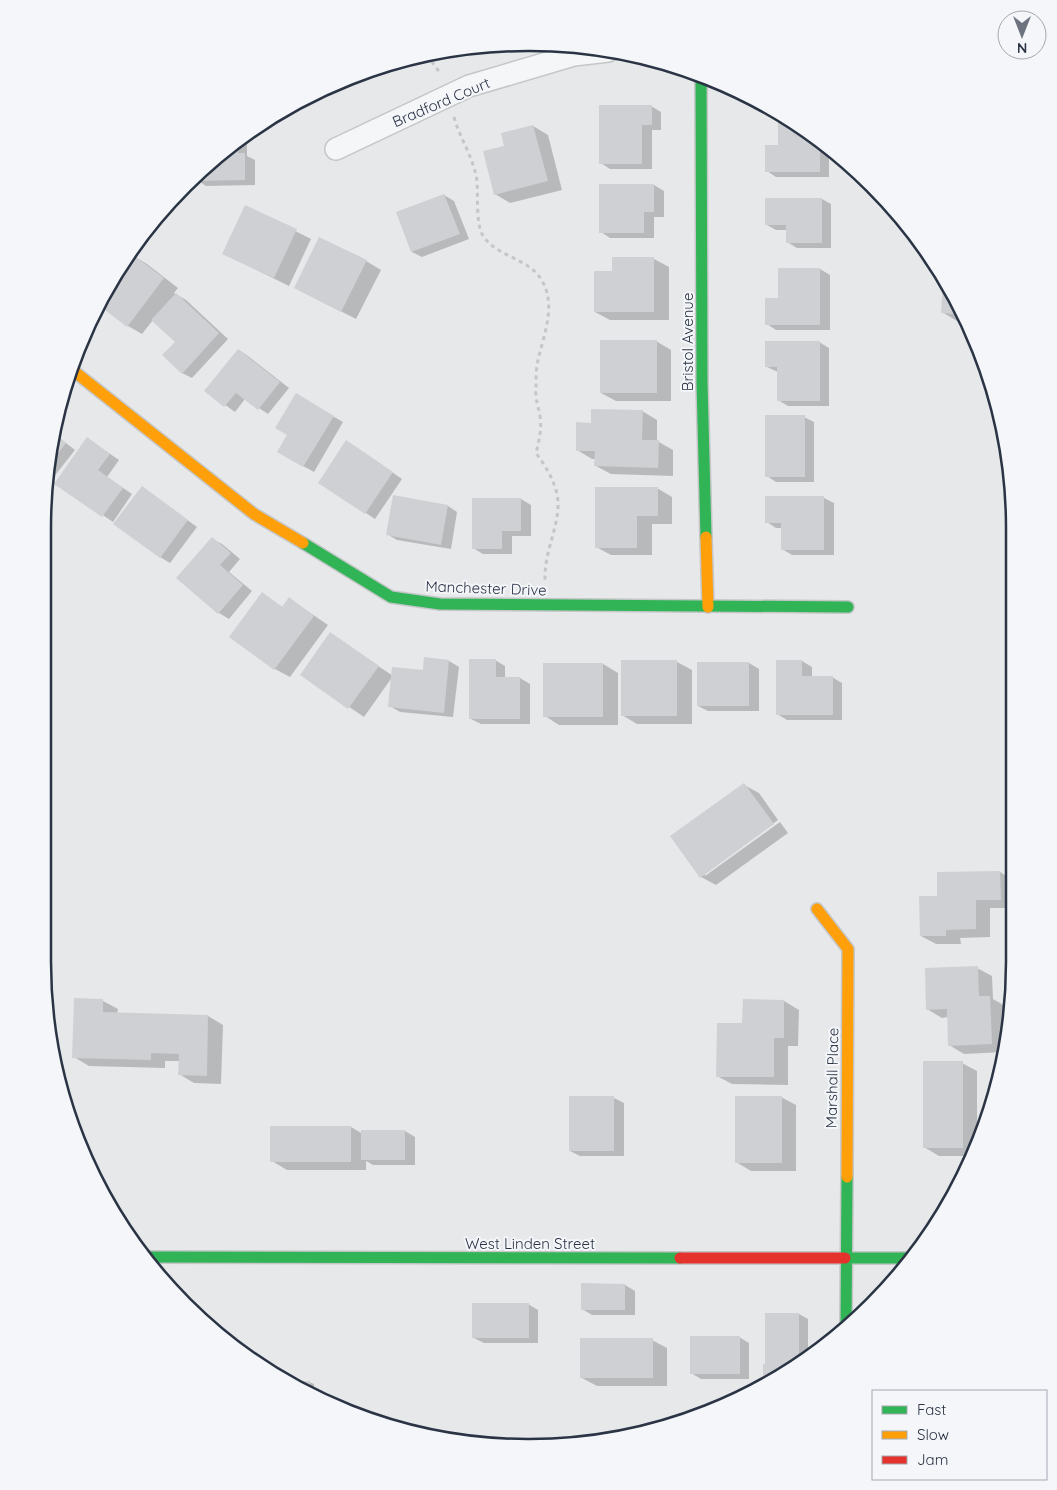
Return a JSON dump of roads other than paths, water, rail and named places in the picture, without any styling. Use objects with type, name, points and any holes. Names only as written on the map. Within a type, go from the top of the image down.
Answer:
[{"type":"street","name":"Bradford Court","points":[[336,149],[469,86],[582,54]]},
{"type":"street","name":"Bristol Avenue","points":[[701,84],[702,383],[708,607]]},
{"type":"street","name":"Manchester Drive","points":[[77,374],[254,514],[391,596],[440,604],[848,608]]},
{"type":"street","name":"Marshall Place","points":[[817,909],[848,950],[846,1317]]},
{"type":"street","name":"West Linden Street","points":[[154,1257],[902,1258]]}]
